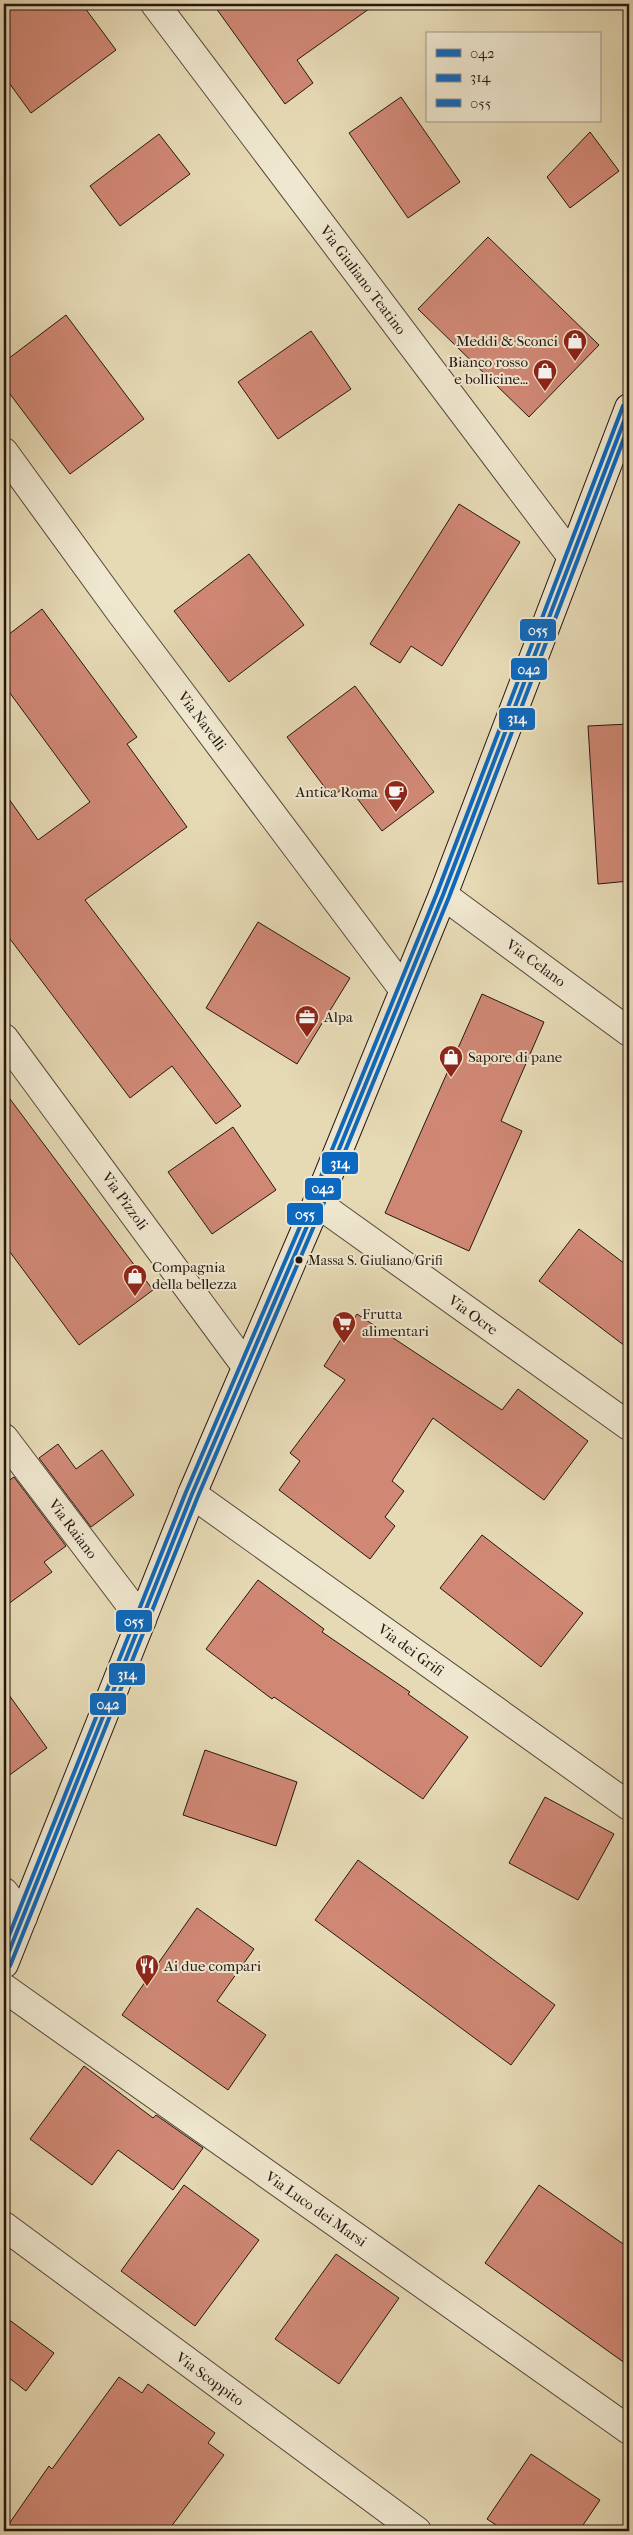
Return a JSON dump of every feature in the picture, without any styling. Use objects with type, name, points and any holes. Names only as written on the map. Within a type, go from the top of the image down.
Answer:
[{"type":"street","name":"Via Giuliano Teatino","points":[[154,4],[572,557]]},
{"type":"street","points":[[4,1964],[192,1494],[245,1365],[316,1203],[443,895],[629,408]]},
{"type":"street","name":"Via Navelli","points":[[4,452],[121,613],[403,989]]},
{"type":"street","name":"Via Celano","points":[[443,895],[629,1032]]},
{"type":"street","name":"Via Pizzoli","points":[[4,1038],[245,1365]]},
{"type":"street","name":"Via Ocre","points":[[316,1203],[629,1426]]},
{"type":"street","name":"Via Raiano","points":[[4,1438],[142,1620]]},
{"type":"street","name":"Via dei Grifi","points":[[192,1494],[629,1806]]},
{"type":"street","points":[[4,1892],[23,1917]]},
{"type":"street","name":"Via Luco dei Marsi","points":[[4,1988],[629,2430]]},
{"type":"street","name":"Via Scoppito","points":[[4,2226],[417,2531]]},
{"type":"building","points":[[4,4],[82,4],[116,50],[31,113],[4,76]]},
{"type":"building","points":[[213,4],[376,4],[297,60],[313,83],[285,104]]},
{"type":"building","points":[[401,97],[460,182],[408,218],[349,133]]},
{"type":"building","points":[[590,132],[619,171],[570,208],[547,177]]},
{"type":"building","points":[[159,134],[190,174],[120,226],[90,186]]},
{"type":"building","points":[[488,237],[599,345],[529,417],[418,309]]},
{"type":"building","points":[[66,315],[144,419],[70,474],[4,386],[4,362]]},
{"type":"building","points":[[311,331],[351,389],[278,439],[238,382]]},
{"type":"building","points":[[459,504],[520,542],[442,666],[411,646],[400,663],[370,644]]},
{"type":"building","points":[[249,554],[304,625],[229,682],[174,611]]},
{"type":"building","points":[[42,609],[137,737],[127,744],[187,827],[85,900],[241,1106],[216,1124],[172,1066],[130,1098],[4,931],[4,792],[38,840],[90,802],[4,685],[4,638]]},
{"type":"building","points":[[355,686],[434,792],[382,831],[347,785],[332,797],[287,737]]},
{"type":"building","points":[[629,724],[629,881],[598,884],[588,726]]},
{"type":"building","points":[[258,922],[350,978],[297,1064],[206,1008]]},
{"type":"building","points":[[482,994],[544,1022],[501,1121],[522,1131],[469,1251],[385,1213]]},
{"type":"building","points":[[4,1091],[153,1290],[79,1345],[4,1244]]},
{"type":"building","points":[[233,1127],[276,1190],[212,1234],[168,1172]]},
{"type":"building","points":[[579,1229],[629,1267],[629,1349],[539,1281]]},
{"type":"building","points":[[357,1314],[502,1410],[518,1389],[588,1441],[544,1500],[433,1418],[392,1481],[404,1491],[385,1517],[395,1526],[370,1559],[279,1490],[300,1461],[290,1453],[345,1380],[324,1366]]},
{"type":"building","points":[[58,1444],[76,1469],[102,1450],[134,1495],[91,1527],[39,1458]]},
{"type":"building","points":[[14,1477],[66,1546],[44,1562],[52,1572],[4,1607],[4,1484]]},
{"type":"building","points":[[482,1535],[583,1613],[541,1667],[440,1588]]},
{"type":"building","points":[[258,1580],[324,1629],[322,1632],[410,1692],[408,1694],[468,1737],[423,1799],[274,1697],[272,1699],[206,1649]]},
{"type":"building","points":[[4,1688],[47,1748],[4,1779]]},
{"type":"building","points":[[205,1750],[297,1782],[276,1846],[183,1815]]},
{"type":"building","points":[[545,1797],[614,1834],[578,1900],[509,1863]]},
{"type":"building","points":[[358,1860],[555,2005],[511,2065],[315,1920]]},
{"type":"building","points":[[197,1908],[254,1949],[217,2001],[266,2035],[228,2090],[122,2015]]},
{"type":"building","points":[[84,2066],[153,2118],[156,2115],[203,2148],[173,2190],[118,2150],[92,2185],[30,2139]]},
{"type":"building","points":[[184,2185],[259,2240],[195,2326],[121,2271]]},
{"type":"building","points":[[539,2185],[629,2248],[629,2366],[485,2263]]},
{"type":"building","points":[[336,2254],[399,2298],[339,2384],[275,2339]]},
{"type":"building","points":[[4,2316],[54,2353],[26,2391],[4,2374]]},
{"type":"building","points":[[119,2377],[142,2393],[148,2384],[215,2433],[208,2443],[224,2455],[168,2531],[4,2531],[49,2466],[52,2469]]},
{"type":"building","points":[[531,2454],[600,2500],[579,2531],[505,2531],[487,2519]]},
{"type":"transit line","name":"055","points":[[4,1948],[186,1492],[311,1201],[437,893],[623,406]]},
{"type":"transit line","name":"042","points":[[4,1964],[192,1494],[317,1203],[443,895],[629,408]]},
{"type":"transit line","name":"314","points":[[10,1966],[198,1496],[323,1205],[449,897],[629,425]]},
{"type":"place","name":"Meddi & Sconci","points":[[575,362]]},
{"type":"place","name":"Bianco rosso e bollicine…","points":[[545,392]]},
{"type":"place","name":"Antica Roma","points":[[396,813]]},
{"type":"place","name":"Alpa","points":[[307,1038]]},
{"type":"place","name":"Sapore di pane","points":[[451,1078]]},
{"type":"place","name":"Massa S. Giuliano/Grifi","points":[[299,1260]]},
{"type":"place","name":"Compagnia della bellezza","points":[[135,1297]]},
{"type":"place","name":"Frutta alimentari","points":[[344,1344]]},
{"type":"place","name":"Ai due compari","points":[[147,1987]]}]
